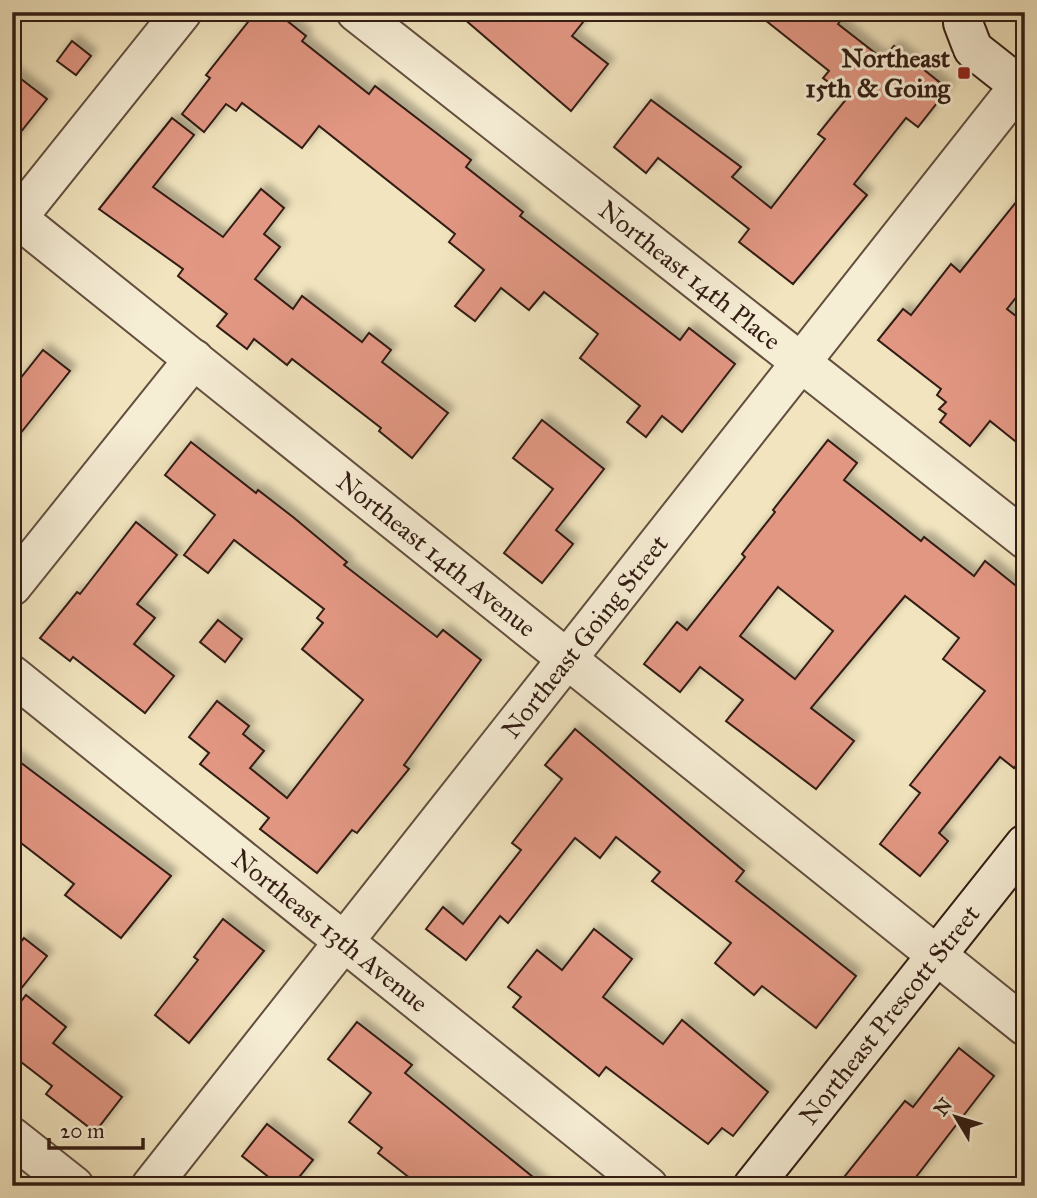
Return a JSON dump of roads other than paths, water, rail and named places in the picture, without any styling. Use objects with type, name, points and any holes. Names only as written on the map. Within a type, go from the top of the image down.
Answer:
[{"type":"street","points":[[15,216],[182,12]]},
{"type":"street","name":"Northeast 14th Place","points":[[356,12],[1025,539]]},
{"type":"street","points":[[956,18],[973,50],[1023,78]]},
{"type":"street","name":"Northeast Going Street","points":[[151,1186],[802,363],[1023,78]]},
{"type":"street","name":"Northeast 14th Avenue","points":[[15,216],[1025,1026]]},
{"type":"street","points":[[12,586],[194,359]]},
{"type":"street","name":"Northeast 13th Avenue","points":[[12,675],[648,1186]]},
{"type":"street","name":"Northeast Prescott Street","points":[[753,1186],[1025,844]]},
{"type":"street","points":[[12,1137],[74,1186]]},
{"type":"place","name":"Northeast 15th & Going","points":[[964,73]]}]
